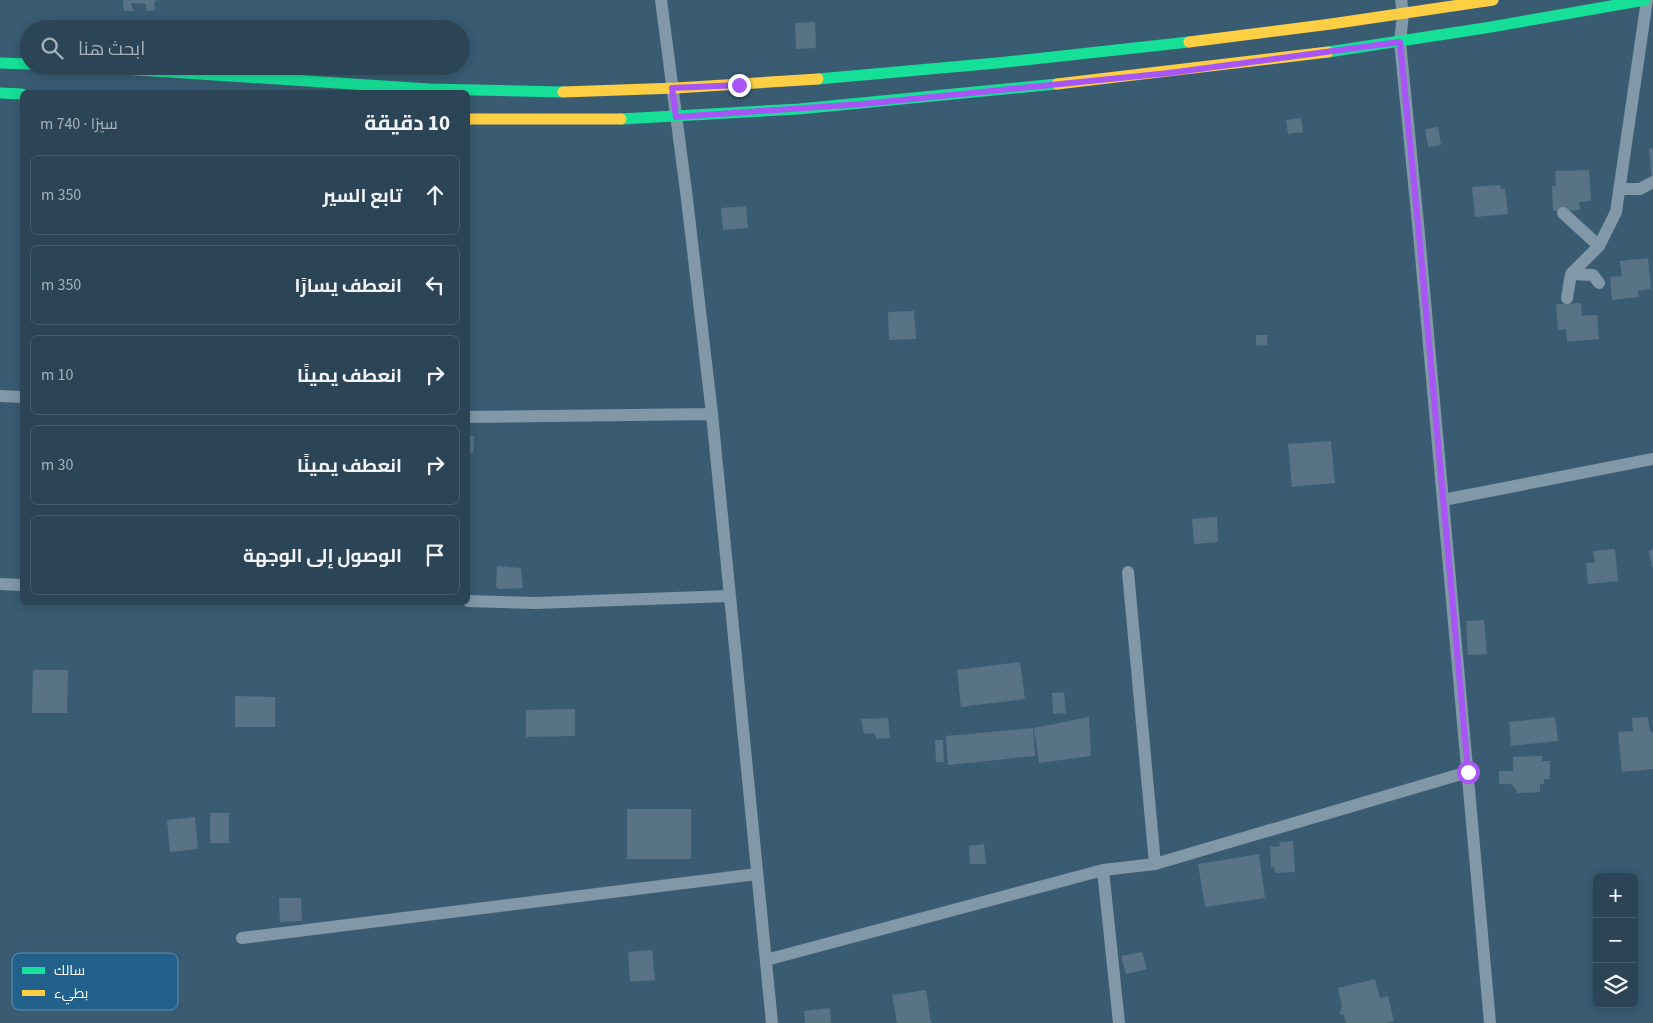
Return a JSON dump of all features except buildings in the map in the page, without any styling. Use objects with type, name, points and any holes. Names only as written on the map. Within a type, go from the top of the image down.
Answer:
[{"type":"main road","points":[[470,91],[545,92],[739,85],[1008,61],[1277,31],[1493,0]]},
{"type":"main road","points":[[470,119],[569,120],[676,117],[862,104],[1035,87],[1169,73],[1400,42],[1532,21],[1646,0]]},
{"type":"main road","points":[[0,63],[20,64]]},
{"type":"main road","points":[[211,75],[436,90]]},
{"type":"main road","points":[[0,93],[20,94]]},
{"type":"street","points":[[661,0],[712,414],[772,1023]]},
{"type":"street","points":[[1401,0],[1403,14],[1400,42],[1490,1023]]},
{"type":"street","points":[[1567,298],[1571,274],[1599,246],[1616,212],[1646,0]]},
{"type":"street","points":[[1620,189],[1640,189],[1653,182]]},
{"type":"street","points":[[1563,213],[1599,246]]},
{"type":"street","points":[[1571,274],[1593,275],[1599,283]]},
{"type":"street","points":[[0,396],[20,397]]},
{"type":"street","points":[[470,417],[712,414]]},
{"type":"street","points":[[1443,500],[1653,459]]},
{"type":"street","points":[[1128,572],[1155,864]]},
{"type":"street","points":[[0,584],[20,585]]},
{"type":"street","points":[[470,601],[535,603],[730,596]]},
{"type":"street","points":[[766,960],[1103,870],[1155,864],[1468,772]]},
{"type":"street","points":[[1103,870],[1119,1023]]},
{"type":"street","points":[[242,938],[757,874]]},
{"type":"traffic: fast","points":[[1328,52],[1485,28],[1645,0]]},
{"type":"traffic: fast","points":[[818,79],[997,63],[1189,42]]},
{"type":"traffic: fast","points":[[0,63],[20,64]]},
{"type":"traffic: fast","points":[[214,75],[429,89],[563,92]]},
{"type":"traffic: fast","points":[[621,119],[799,109],[1057,84]]},
{"type":"traffic: fast","points":[[0,93],[20,94]]},
{"type":"traffic: slow","points":[[1189,42],[1331,24],[1493,0]]},
{"type":"traffic: slow","points":[[1057,84],[1328,52]]},
{"type":"traffic: slow","points":[[563,92],[676,88],[818,79]]},
{"type":"traffic: slow","points":[[470,119],[621,119]]},
{"type":"route","points":[[739,85],[672,88],[676,117],[862,104],[1169,73],[1400,42],[1468,772]]}]
